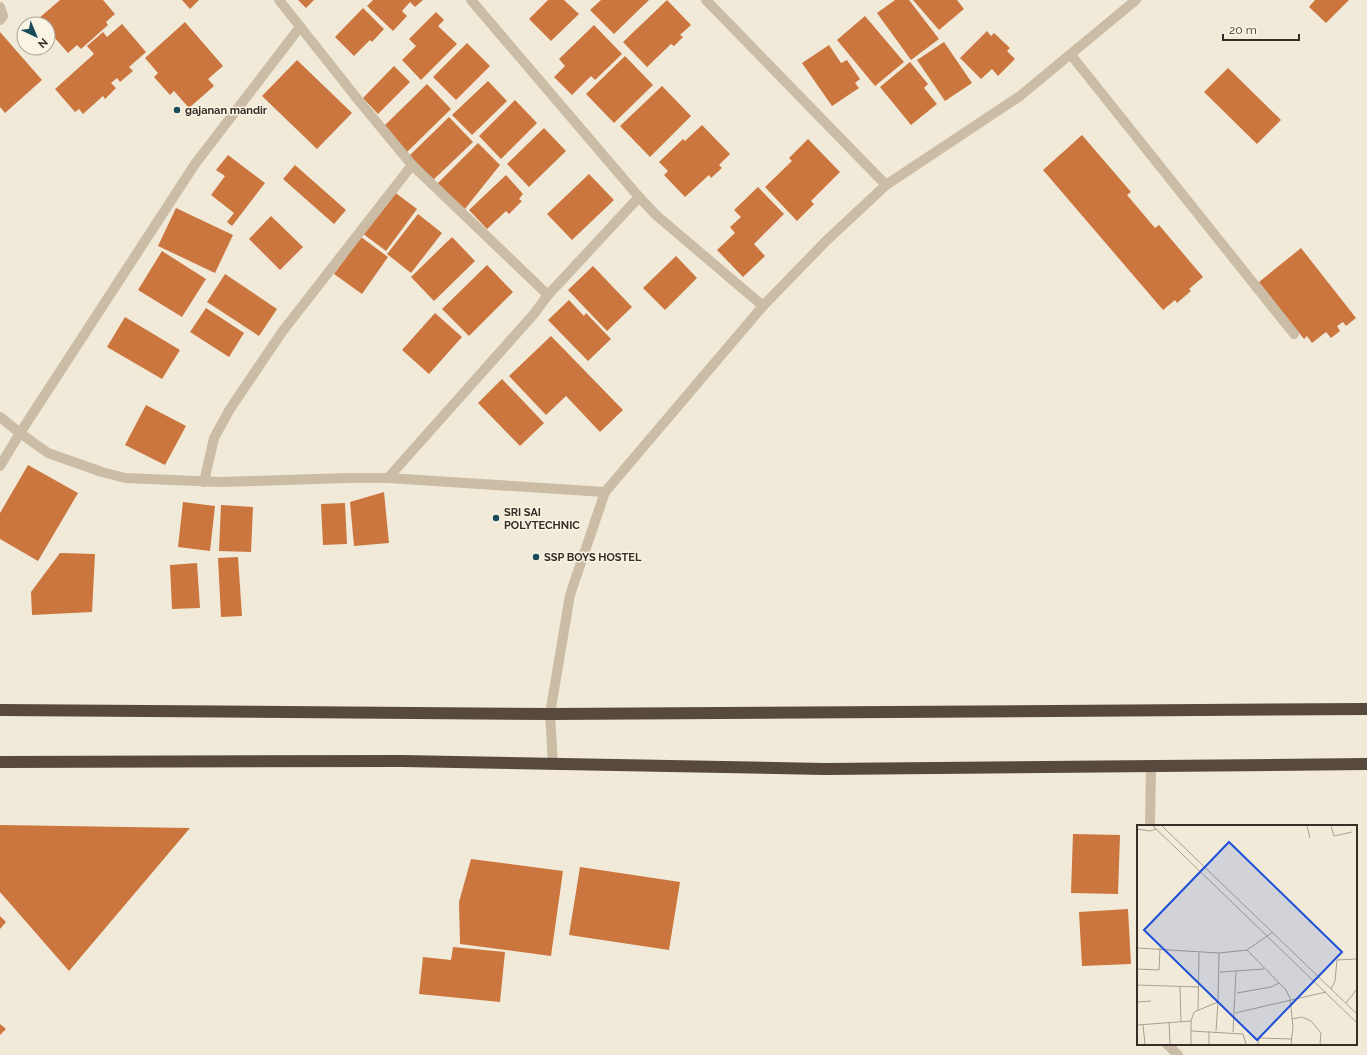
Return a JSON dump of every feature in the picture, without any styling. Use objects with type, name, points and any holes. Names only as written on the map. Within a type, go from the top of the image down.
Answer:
[{"type":"highway","points":[[0,710],[550,714],[1367,709]]},
{"type":"highway","points":[[0,762],[402,761],[825,769],[1367,764]]},
{"type":"street","points":[[279,0],[412,165],[548,295]]},
{"type":"street","points":[[471,0],[656,215],[764,306]]},
{"type":"street","points":[[706,0],[886,185]]},
{"type":"street","points":[[553,764],[550,714],[570,595],[605,492],[764,306],[826,241],[886,185],[1020,96],[1136,0]]},
{"type":"street","points":[[0,7],[3,16],[0,20]]},
{"type":"street","points":[[0,466],[195,164],[300,27]]},
{"type":"street","points":[[1071,55],[1294,334]]},
{"type":"street","points":[[204,482],[214,438],[230,409],[282,332],[412,165]]},
{"type":"street","points":[[388,478],[533,315],[548,295],[639,197]]},
{"type":"street","points":[[0,416],[20,433],[48,453],[102,472],[125,478],[204,482],[388,478],[605,492]]},
{"type":"street","points":[[1150,825],[1151,766]]},
{"type":"street","points":[[1168,1045],[1178,1055]]},
{"type":"building","points":[[60,0],[103,0],[115,14],[106,22],[108,25],[81,49],[77,45],[68,53],[56,39],[56,16],[41,16]]},
{"type":"building","points":[[182,0],[199,0],[190,9]]},
{"type":"building","points":[[298,0],[314,0],[306,8]]},
{"type":"building","points":[[373,0],[423,0],[415,7],[410,2],[402,11],[407,16],[393,31],[367,6]]},
{"type":"building","points":[[548,0],[564,0],[579,14],[551,41],[529,19]]},
{"type":"building","points":[[601,0],[649,0],[614,34],[590,10]]},
{"type":"building","points":[[667,0],[691,25],[680,35],[683,37],[674,46],[671,44],[647,67],[623,42]]},
{"type":"building","points":[[895,0],[909,0],[939,39],[911,60],[877,13]]},
{"type":"building","points":[[913,0],[957,0],[964,9],[939,30]]},
{"type":"building","points":[[1315,0],[1349,0],[1326,23],[1309,7]]},
{"type":"building","points":[[363,8],[384,29],[372,42],[370,40],[354,56],[335,37]]},
{"type":"building","points":[[436,12],[444,20],[438,26],[457,44],[421,80],[402,60],[416,46],[409,39]]},
{"type":"building","points":[[865,16],[904,62],[875,86],[837,40]]},
{"type":"building","points":[[185,22],[223,66],[208,79],[214,86],[189,108],[174,91],[170,95],[154,77],[158,73],[145,58]]},
{"type":"building","points":[[122,24],[146,52],[129,67],[133,71],[120,82],[117,78],[111,83],[116,88],[105,99],[103,96],[83,114],[79,109],[75,112],[55,89],[94,54],[87,46],[103,32],[107,37]]},
{"type":"building","points":[[594,25],[622,54],[595,80],[591,76],[572,95],[554,77],[565,66],[559,59]]},
{"type":"building","points":[[987,31],[991,36],[994,33],[1010,48],[1007,51],[1015,59],[998,76],[992,69],[981,79],[960,58]]},
{"type":"building","points":[[0,32],[16,50],[16,56],[21,56],[42,80],[5,113],[0,107]]},
{"type":"building","points":[[944,42],[972,83],[945,101],[917,60]]},
{"type":"building","points":[[467,43],[490,66],[456,100],[433,77]]},
{"type":"building","points":[[829,45],[841,63],[847,60],[860,79],[855,83],[859,88],[832,106],[802,63]]},
{"type":"building","points":[[625,56],[653,85],[614,123],[586,94]]},
{"type":"building","points":[[297,60],[352,113],[317,149],[262,96]]},
{"type":"building","points":[[910,62],[928,84],[924,88],[937,104],[911,125],[880,87]]},
{"type":"building","points":[[394,66],[410,82],[378,114],[363,98]]},
{"type":"building","points":[[1228,68],[1281,120],[1257,144],[1204,92]]},
{"type":"building","points":[[488,81],[507,101],[472,135],[452,115]]},
{"type":"building","points":[[427,84],[451,109],[406,153],[382,128]]},
{"type":"building","points":[[662,86],[691,116],[650,157],[620,126]]},
{"type":"building","points":[[515,100],[537,123],[501,159],[479,136]]},
{"type":"building","points":[[449,117],[473,142],[432,181],[408,157]]},
{"type":"building","points":[[702,125],[730,154],[719,165],[722,168],[711,178],[709,175],[685,197],[664,175],[668,171],[659,162],[683,139],[685,141]]},
{"type":"building","points":[[544,128],[566,151],[529,187],[507,164]]},
{"type":"building","points":[[1082,135],[1131,192],[1127,195],[1155,228],[1159,225],[1203,277],[1189,289],[1191,291],[1177,303],[1175,300],[1163,310],[1043,170]]},
{"type":"building","points":[[808,139],[840,172],[811,201],[814,204],[797,221],[765,187],[792,161],[789,158]]},
{"type":"building","points":[[478,143],[500,165],[464,210],[437,184]]},
{"type":"building","points":[[228,155],[265,183],[232,226],[227,222],[234,213],[211,195],[225,176],[216,170]]},
{"type":"building","points":[[295,165],[346,210],[334,224],[283,179]]},
{"type":"building","points":[[589,174],[614,200],[572,240],[547,214]]},
{"type":"building","points":[[506,175],[523,194],[519,199],[522,201],[509,214],[506,211],[487,229],[469,210]]},
{"type":"building","points":[[758,187],[784,214],[754,244],[765,256],[743,277],[717,250],[735,233],[730,227],[741,217],[734,210]]},
{"type":"building","points":[[393,191],[417,209],[386,251],[362,233]]},
{"type":"building","points":[[176,208],[233,235],[215,273],[158,246]]},
{"type":"building","points":[[418,214],[442,233],[411,273],[387,254]]},
{"type":"building","points":[[271,216],[303,247],[280,270],[249,239]]},
{"type":"building","points":[[361,237],[388,257],[362,294],[334,274]]},
{"type":"building","points":[[452,237],[475,261],[434,301],[411,277]]},
{"type":"building","points":[[1301,248],[1356,318],[1346,326],[1343,322],[1337,326],[1340,331],[1331,338],[1326,332],[1312,343],[1307,336],[1304,339],[1259,282]]},
{"type":"building","points":[[162,251],[206,279],[182,317],[138,290]]},
{"type":"building","points":[[676,256],[697,278],[665,310],[643,288]]},
{"type":"building","points":[[487,265],[513,292],[469,336],[442,309]]},
{"type":"building","points":[[593,266],[632,307],[607,331],[568,290]]},
{"type":"building","points":[[225,274],[277,309],[259,336],[207,302]]},
{"type":"building","points":[[569,300],[584,316],[586,313],[611,339],[588,361],[548,320]]},
{"type":"building","points":[[206,308],[244,333],[229,357],[190,332]]},
{"type":"building","points":[[435,313],[462,337],[429,374],[402,350]]},
{"type":"building","points":[[125,317],[180,350],[162,379],[107,347]]},
{"type":"building","points":[[551,336],[623,410],[600,432],[566,396],[546,415],[509,376]]},
{"type":"building","points":[[502,379],[544,423],[520,446],[478,403]]},
{"type":"building","points":[[146,405],[186,426],[165,465],[125,445]]},
{"type":"building","points":[[28,465],[78,493],[38,561],[0,539],[0,513]]},
{"type":"building","points":[[384,492],[389,543],[354,546],[350,502]]},
{"type":"building","points":[[183,502],[215,506],[210,551],[178,547]]},
{"type":"building","points":[[345,503],[347,544],[323,545],[321,504]]},
{"type":"building","points":[[221,505],[253,507],[251,552],[219,551]]},
{"type":"building","points":[[60,553],[95,554],[92,612],[32,615],[31,592]]},
{"type":"building","points":[[238,557],[242,616],[221,617],[218,558]]},
{"type":"building","points":[[197,563],[200,608],[172,609],[170,565]]},
{"type":"building","points":[[0,825],[190,828],[69,971],[0,892]]},
{"type":"building","points":[[1073,834],[1120,835],[1118,894],[1071,893]]},
{"type":"building","points":[[471,859],[563,871],[551,956],[460,944],[459,902]]},
{"type":"building","points":[[580,867],[680,882],[669,950],[569,935]]},
{"type":"building","points":[[1128,909],[1131,964],[1082,966],[1079,912]]},
{"type":"building","points":[[0,916],[6,922],[0,929]]},
{"type":"building","points":[[453,947],[505,952],[500,1002],[419,994],[423,957],[451,960]]},
{"type":"building","points":[[0,1024],[6,1029],[0,1035]]},
{"type":"place","name":"gajanan mandir","points":[[177,110]]},
{"type":"place","name":"SRI SAI POLYTECHNIC","points":[[496,518]]},
{"type":"place","name":"SSP BOYS HOSTEL","points":[[536,557]]}]
